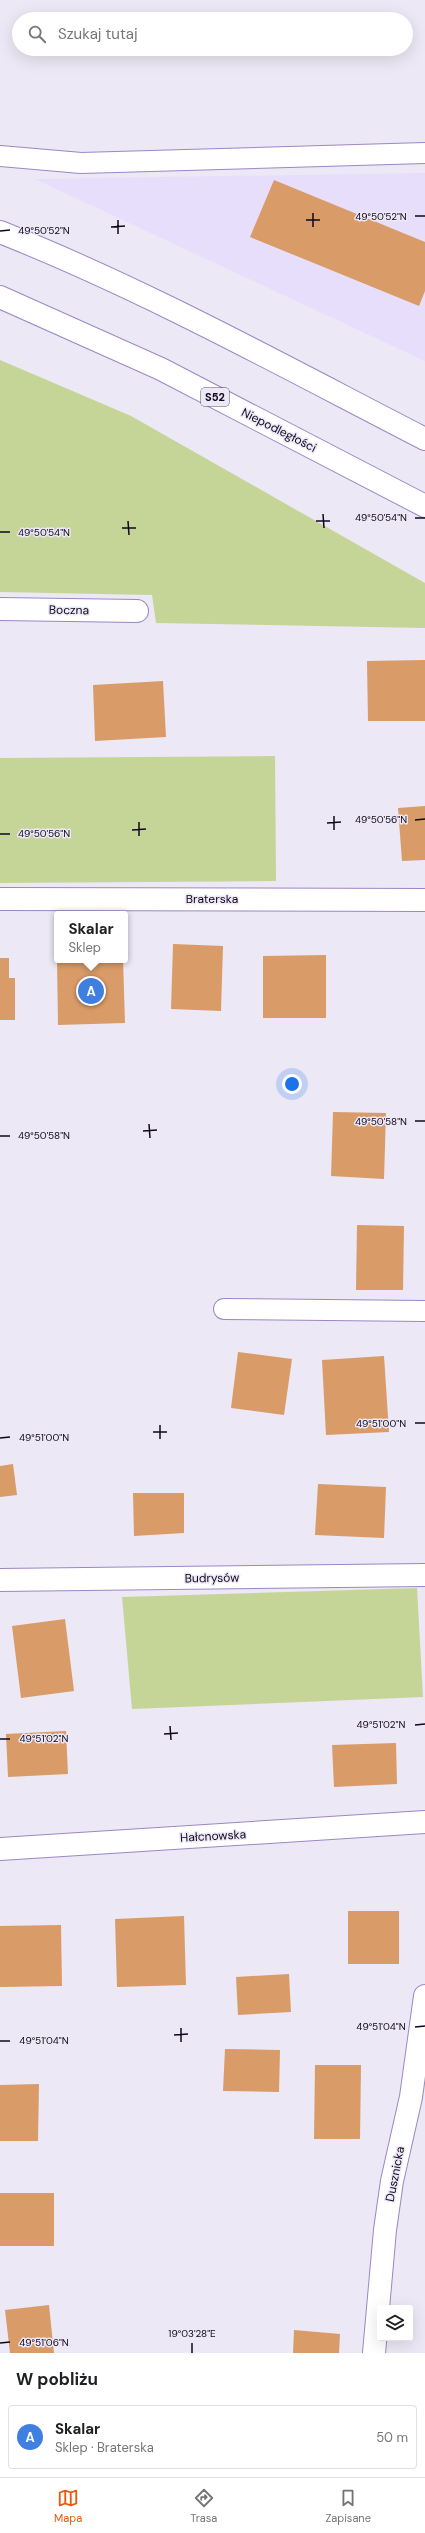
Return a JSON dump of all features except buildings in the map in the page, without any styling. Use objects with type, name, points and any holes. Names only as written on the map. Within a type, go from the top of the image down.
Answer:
[{"type":"main road","points":[[0,232],[40,248],[196,322],[425,439]]},
{"type":"main road","name":"Niepodległości","points":[[0,297],[160,369],[425,506]]},
{"type":"main road","name":"Boczna","points":[[0,609],[137,611]]},
{"type":"main road","name":"Braterska","points":[[0,899],[425,900]]},
{"type":"main road","name":"Budrysów","points":[[0,1580],[425,1575]]},
{"type":"main road","name":"Hałcnowska","points":[[0,1849],[425,1822]]},
{"type":"main road","name":"Dusznicka","points":[[374,2353],[385,2230],[392,2181],[411,2097],[425,1996]]},
{"type":"lane","points":[[0,156],[81,163],[425,153]]},
{"type":"lane","points":[[224,1309],[425,1311]]},
{"type":"shaded area","points":[[425,173],[425,361],[35,179]]},
{"type":"green space","points":[[0,360],[131,416],[425,583],[425,628],[156,623],[152,595],[0,592]]},
{"type":"green space","points":[[275,756],[276,881],[0,883],[0,758]]},
{"type":"green space","points":[[417,1588],[423,1697],[132,1709],[122,1597]]},
{"type":"place","name":"Skalar","points":[[91,991]]}]
